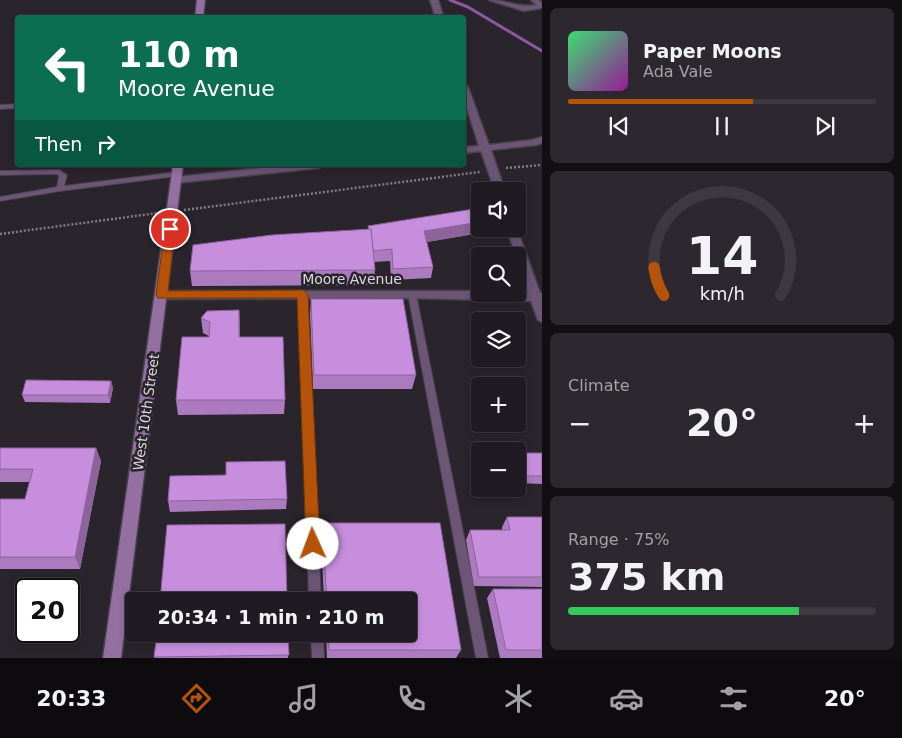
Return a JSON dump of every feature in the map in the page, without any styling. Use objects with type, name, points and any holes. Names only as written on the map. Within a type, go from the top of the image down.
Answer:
[{"type":"main road","points":[[199,15],[201,0]]},
{"type":"main road","name":"West 10th Street","points":[[112,658],[177,173]]},
{"type":"street","points":[[434,0],[439,15]]},
{"type":"street","points":[[493,0],[524,9],[541,6],[535,0]]},
{"type":"street","points":[[466,94],[497,182]]},
{"type":"street","points":[[466,150],[533,143],[542,140]]},
{"type":"street","points":[[177,173],[283,167]]},
{"type":"street","points":[[515,237],[538,297],[542,317]]},
{"type":"street","name":"Moore Avenue","points":[[162,295],[412,294],[538,297]]},
{"type":"lane","points":[[0,106],[15,106]]},
{"type":"lane","points":[[0,173],[59,172],[63,175],[60,189]]},
{"type":"lane","points":[[0,199],[177,173]]},
{"type":"lane","points":[[303,294],[316,592]]},
{"type":"lane","points":[[412,294],[482,658]]},
{"type":"lane","points":[[317,642],[318,658]]},
{"type":"path","points":[[0,234],[542,165]]},
{"type":"building","points":[[471,209],[471,223],[424,231],[433,267],[393,269],[392,249],[373,251],[371,229],[369,230],[368,226]]},
{"type":"building","points":[[371,229],[375,270],[190,271],[193,245],[272,235]]},
{"type":"building","points":[[311,299],[403,299],[416,375],[314,375]]},
{"type":"building","points":[[239,310],[239,337],[283,337],[285,400],[176,400],[182,337],[209,337],[210,322],[201,318],[207,311]]},
{"type":"building","points":[[26,380],[111,381],[108,395],[22,395]]},
{"type":"building","points":[[0,448],[96,448],[75,557],[0,557],[0,499],[25,499],[33,469],[0,469]]},
{"type":"building","points":[[526,453],[542,453],[542,476],[526,476]]},
{"type":"building","points":[[285,461],[287,499],[168,501],[170,476],[226,475],[226,462]]},
{"type":"building","points":[[507,517],[542,517],[542,577],[479,577],[470,530],[510,530]]},
{"type":"building","points":[[322,523],[440,523],[461,650],[329,650],[328,642],[417,642],[417,592],[326,592]]},
{"type":"building","points":[[285,524],[287,592],[161,592],[167,525]]},
{"type":"building","points":[[493,589],[542,589],[542,650],[506,650]]},
{"type":"building","points":[[156,642],[288,642],[289,655],[154,657]]},
{"type":"waterway","points":[[450,0],[468,7],[542,51]]},
{"type":"route","points":[[170,229],[162,295],[303,294],[313,544]]}]
